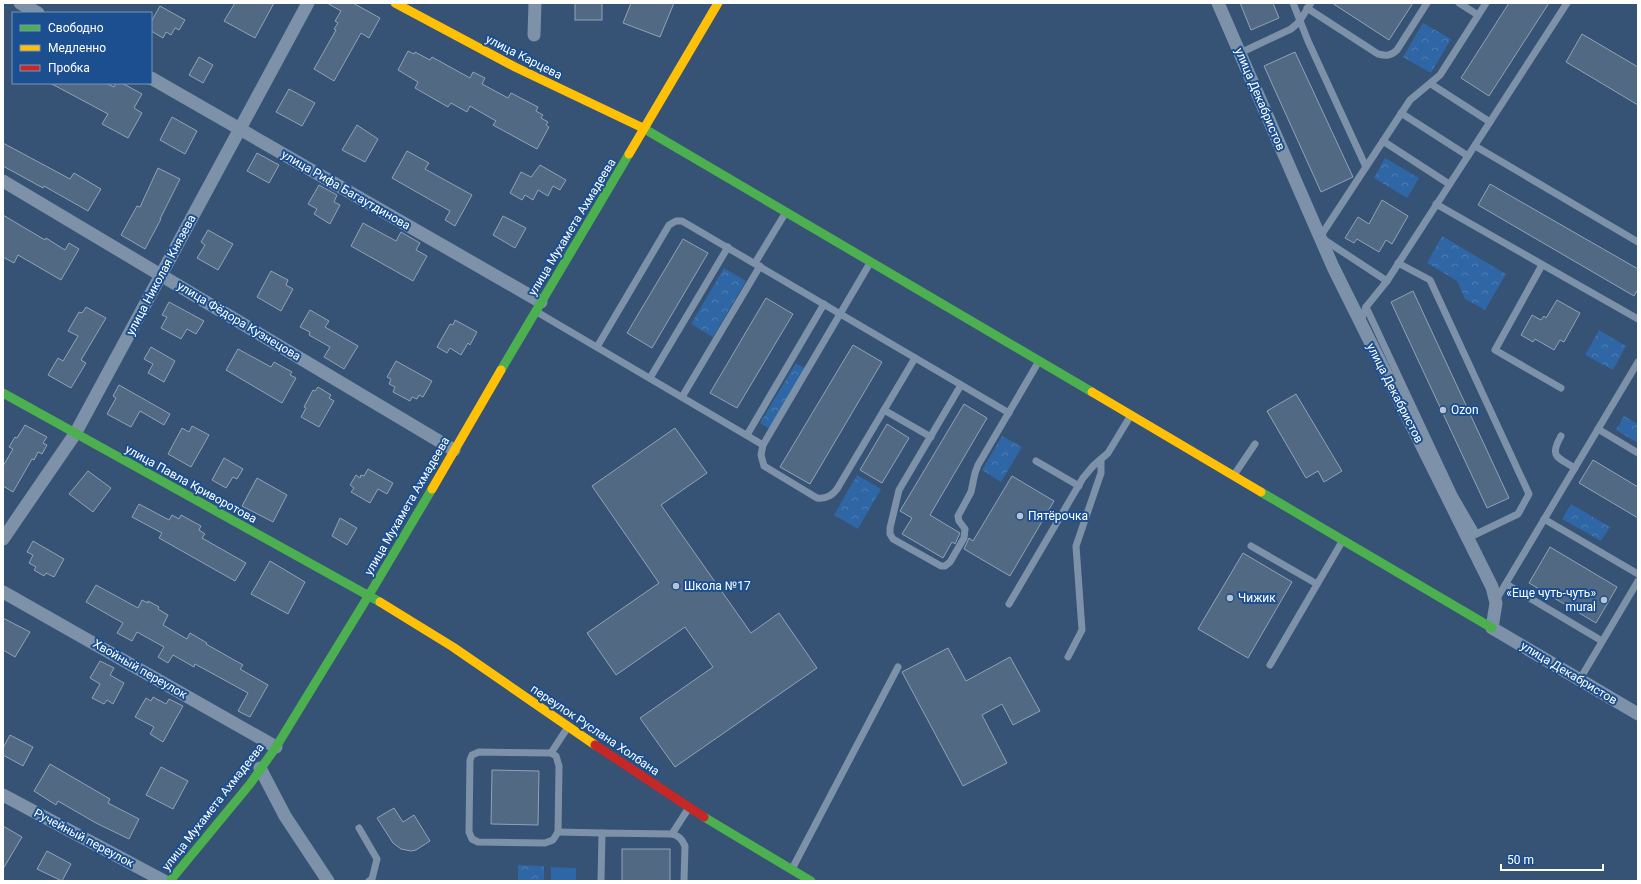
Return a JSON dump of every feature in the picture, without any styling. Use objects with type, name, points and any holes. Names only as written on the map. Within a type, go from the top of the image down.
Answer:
[{"type":"street","points":[[20,3],[36,12]]},
{"type":"street","name":"улица Николая Князева","points":[[3,539],[75,434],[308,3]]},
{"type":"street","name":"улица Карцева","points":[[395,3],[515,66],[644,128],[1492,628]]},
{"type":"street","points":[[534,35],[535,3]]},
{"type":"street","name":"улица Мухамета Ахмадеева","points":[[170,881],[250,784],[276,747],[369,595],[718,3]]},
{"type":"street","name":"улица Декабристов","points":[[1218,3],[1320,237],[1360,322],[1472,536],[1496,601],[1492,628],[1638,714]]},
{"type":"street","name":"улица Рифа Багаутдинова","points":[[152,79],[240,129],[538,307]]},
{"type":"street","name":"улица Фёдора Кузнецова","points":[[3,181],[454,450]]},
{"type":"street","name":"улица Павла Криворотова","points":[[3,393],[369,595]]},
{"type":"street","name":"Хвойный переулок","points":[[3,592],[276,747]]},
{"type":"street","name":"переулок Руслана Холбана","points":[[369,595],[453,647],[688,808],[811,881]]},
{"type":"street","points":[[260,768],[285,816],[328,881]]},
{"type":"street","name":"Ручейный переулок","points":[[3,795],[164,881]]},
{"type":"lane","points":[[1293,3],[1308,41],[1366,167]]},
{"type":"lane","points":[[1240,53],[1289,31],[1300,20],[1309,6],[1378,54],[1384,56],[1397,50],[1427,3]]},
{"type":"lane","points":[[1459,3],[1478,15]]},
{"type":"lane","points":[[1387,281],[1320,237],[1412,97],[1431,84],[1440,75],[1486,3]]},
{"type":"lane","points":[[1360,322],[1366,308],[1387,281],[1567,3]]},
{"type":"lane","points":[[1431,84],[1490,122]]},
{"type":"lane","points":[[1401,113],[1468,156]]},
{"type":"lane","points":[[1383,141],[1450,184]]},
{"type":"lane","points":[[1475,146],[1638,242]]},
{"type":"lane","points":[[1436,204],[1638,319]]},
{"type":"lane","points":[[682,397],[758,265],[786,212]]},
{"type":"lane","points":[[597,347],[669,225],[676,221],[682,221],[1009,413]]},
{"type":"lane","points":[[650,378],[728,247]]},
{"type":"lane","points":[[871,262],[763,445],[761,454],[764,466],[817,498],[827,498],[834,493],[915,358]]},
{"type":"lane","points":[[1366,308],[1472,536],[1518,514],[1529,494],[1430,280],[1398,263]]},
{"type":"lane","points":[[1542,265],[1495,350],[1561,388]]},
{"type":"lane","points":[[747,435],[824,304]]},
{"type":"lane","points":[[538,307],[597,347],[763,445]]},
{"type":"lane","points":[[961,385],[899,490],[889,531],[893,539],[941,566],[945,566],[950,562],[964,538],[964,527],[959,521],[959,513],[970,495],[978,465],[1039,361]]},
{"type":"lane","points":[[1496,601],[1638,362]]},
{"type":"lane","points":[[884,410],[930,437]]},
{"type":"lane","points":[[1009,604],[1079,486],[1088,473],[1108,453],[1131,415]]},
{"type":"lane","points":[[1598,430],[1638,453]]},
{"type":"lane","points":[[1561,436],[1556,446],[1556,455],[1575,468]]},
{"type":"lane","points":[[1233,476],[1255,444]]},
{"type":"lane","points":[[1068,656],[1082,630],[1076,546],[1101,473],[1101,459]]},
{"type":"lane","points":[[1036,461],[1079,486]]},
{"type":"lane","points":[[1544,519],[1638,574]]},
{"type":"lane","points":[[1270,665],[1343,540]]},
{"type":"lane","points":[[1251,546],[1317,584]]},
{"type":"lane","points":[[1580,679],[1638,582]]},
{"type":"lane","points":[[1506,584],[1602,642]]},
{"type":"lane","points":[[792,869],[898,667]]},
{"type":"lane","points":[[551,753],[568,727]]},
{"type":"lane","points":[[479,752],[551,753],[556,756],[559,766],[558,832],[553,840],[546,843],[478,842],[472,839],[469,832],[470,760],[472,755],[479,752]]},
{"type":"lane","points":[[672,834],[688,808]]},
{"type":"lane","points":[[359,828],[377,859],[372,879],[370,881]]},
{"type":"lane","points":[[558,832],[672,834],[680,838],[685,846],[684,881]]},
{"type":"lane","points":[[601,881],[602,833]]},
{"type":"green space","points":[[1423,23],[1451,39],[1431,73],[1403,57]]},
{"type":"green space","points":[[1385,158],[1419,178],[1407,198],[1374,178]]},
{"type":"green space","points":[[1442,236],[1506,274],[1485,310],[1465,299],[1457,281],[1427,263]]},
{"type":"green space","points":[[724,268],[746,281],[713,337],[691,324]]},
{"type":"green space","points":[[1599,330],[1626,346],[1613,370],[1585,355]]},
{"type":"green space","points":[[796,363],[806,369],[770,429],[760,423]]},
{"type":"green space","points":[[1624,416],[1638,424],[1638,443],[1616,430]]},
{"type":"green space","points":[[1002,436],[1022,447],[1001,482],[982,470]]},
{"type":"green space","points":[[857,475],[881,489],[858,529],[834,515]]},
{"type":"green space","points":[[1571,504],[1610,527],[1601,541],[1562,519]]},
{"type":"green space","points":[[518,865],[544,866],[544,881],[518,881]]},
{"type":"green space","points":[[551,867],[576,868],[576,881],[551,881]]},
{"type":"building","points":[[235,3],[274,3],[255,38],[224,21]]},
{"type":"building","points":[[327,3],[353,3],[380,18],[369,38],[361,33],[334,81],[314,69],[336,30],[334,29],[338,23],[335,21],[341,11]]},
{"type":"building","points":[[575,3],[602,3],[602,20],[575,20]]},
{"type":"building","points":[[631,3],[674,3],[660,37],[623,23]]},
{"type":"building","points":[[1240,3],[1273,3],[1279,18],[1251,30]]},
{"type":"building","points":[[1332,3],[1413,3],[1389,40]]},
{"type":"building","points":[[1509,3],[1549,3],[1489,96],[1461,78]]},
{"type":"building","points":[[160,6],[185,20],[179,30],[175,28],[171,35],[166,32],[163,38],[152,32],[152,20]]},
{"type":"building","points":[[1582,34],[1638,67],[1638,105],[1566,62]]},
{"type":"building","points":[[408,51],[414,54],[415,52],[430,60],[432,57],[470,78],[473,72],[485,78],[482,84],[508,98],[511,93],[538,107],[536,111],[543,115],[541,118],[548,122],[546,125],[549,127],[537,149],[493,125],[496,121],[470,106],[467,112],[451,103],[448,107],[415,88],[418,82],[398,70]]},
{"type":"building","points":[[1295,52],[1353,177],[1321,192],[1264,66]]},
{"type":"building","points":[[199,57],[213,65],[203,83],[189,75]]},
{"type":"building","points":[[52,84],[108,84],[114,87],[116,84],[124,84],[142,94],[134,108],[142,113],[128,138],[102,124],[108,114]]},
{"type":"building","points":[[289,89],[315,103],[302,126],[276,112]]},
{"type":"building","points":[[172,117],[197,131],[185,154],[160,140]]},
{"type":"building","points":[[357,125],[378,139],[365,162],[342,150]]},
{"type":"building","points":[[3,143],[70,179],[74,173],[101,189],[88,211],[44,186],[43,188],[3,166]]},
{"type":"building","points":[[407,151],[429,163],[425,169],[472,195],[455,226],[445,220],[450,211],[392,178]]},
{"type":"building","points":[[257,153],[279,165],[269,183],[247,171]]},
{"type":"building","points":[[540,165],[566,180],[560,190],[553,186],[548,196],[538,190],[533,200],[525,195],[522,200],[510,193],[521,172],[531,177]]},
{"type":"building","points":[[158,168],[180,179],[145,249],[121,235],[137,206],[140,207]]},
{"type":"building","points":[[1490,184],[1638,269],[1638,289],[1634,296],[1478,205]]},
{"type":"building","points":[[319,185],[337,195],[334,202],[340,205],[330,224],[314,214],[317,209],[308,204]]},
{"type":"building","points":[[1382,200],[1408,216],[1392,244],[1386,240],[1379,252],[1357,239],[1354,243],[1345,238],[1358,217],[1369,224]]},
{"type":"building","points":[[3,215],[65,250],[69,243],[79,249],[61,280],[18,255],[14,263],[3,257]]},
{"type":"building","points":[[503,216],[526,228],[515,248],[493,235]]},
{"type":"building","points":[[363,223],[396,241],[401,232],[420,243],[416,250],[427,256],[413,281],[351,246]]},
{"type":"building","points":[[208,230],[233,244],[218,270],[197,258],[205,245],[201,242]]},
{"type":"building","points":[[683,239],[708,253],[652,348],[627,333]]},
{"type":"building","points":[[271,271],[288,280],[286,285],[293,289],[281,311],[257,297]]},
{"type":"building","points":[[1413,291],[1509,498],[1487,508],[1391,302]]},
{"type":"building","points":[[766,298],[793,314],[737,408],[710,393]]},
{"type":"building","points":[[1557,300],[1580,313],[1564,342],[1560,340],[1554,350],[1535,339],[1533,342],[1521,335],[1532,315],[1541,320],[1544,316],[1546,318]]},
{"type":"building","points":[[169,302],[204,321],[196,334],[187,329],[181,339],[161,328],[167,317],[162,315]]},
{"type":"building","points":[[86,307],[106,318],[81,360],[86,363],[71,388],[48,375],[58,358],[63,361],[78,336],[68,331],[79,312],[82,313]]},
{"type":"building","points":[[310,310],[329,321],[325,327],[358,346],[344,369],[324,357],[330,347],[309,335],[310,332],[300,327]]},
{"type":"building","points":[[455,320],[477,332],[470,345],[468,343],[461,355],[450,348],[447,353],[437,347],[450,324],[453,325]]},
{"type":"building","points":[[853,345],[882,362],[810,484],[780,467]]},
{"type":"building","points":[[151,347],[175,361],[164,382],[148,373],[153,364],[144,359]]},
{"type":"building","points":[[238,349],[271,367],[274,362],[292,372],[290,375],[296,378],[282,403],[226,370]]},
{"type":"building","points":[[396,361],[432,381],[423,397],[419,395],[417,399],[412,397],[410,401],[393,392],[395,387],[389,384],[391,379],[387,377]]},
{"type":"building","points":[[119,385],[170,414],[164,425],[140,411],[131,427],[107,414],[116,398],[113,396]]},
{"type":"building","points":[[318,387],[331,395],[329,398],[334,401],[319,427],[301,417],[306,408],[304,407],[313,390],[315,391]]},
{"type":"building","points":[[1296,394],[1342,471],[1324,482],[1318,471],[1306,478],[1267,411]]},
{"type":"building","points":[[964,404],[987,418],[930,515],[960,533],[955,544],[952,542],[943,558],[902,534],[912,518],[900,511]]},
{"type":"building","points":[[887,424],[909,438],[882,483],[860,470]]},
{"type":"building","points":[[25,425],[47,437],[43,443],[47,445],[42,454],[38,452],[34,460],[32,459],[13,492],[3,486],[3,466],[13,449],[9,447]]},
{"type":"building","points":[[192,426],[209,435],[191,467],[168,454],[182,428],[189,432]]},
{"type":"building","points":[[675,428],[707,473],[661,505],[751,633],[779,613],[817,668],[675,767],[640,718],[713,667],[685,627],[616,675],[587,633],[659,583],[592,486]]},
{"type":"building","points":[[224,458],[243,469],[237,479],[233,477],[226,488],[212,480]]},
{"type":"building","points":[[1593,460],[1638,487],[1638,518],[1579,483]]},
{"type":"building","points":[[368,469],[393,483],[387,494],[378,489],[370,503],[351,492],[354,488],[350,485],[356,475],[360,478],[361,475],[364,476]]},
{"type":"building","points":[[88,471],[111,488],[93,512],[69,494]]},
{"type":"building","points":[[1012,476],[1054,501],[1010,576],[964,549],[969,538],[973,541]]},
{"type":"building","points":[[257,478],[287,495],[273,522],[242,506]]},
{"type":"building","points":[[139,504],[169,520],[172,515],[179,519],[181,515],[201,526],[199,530],[205,534],[202,538],[246,563],[235,581],[159,538],[162,533],[132,517]]},
{"type":"building","points":[[340,518],[357,528],[347,545],[332,536]]},
{"type":"building","points":[[33,541],[64,559],[54,577],[46,573],[44,576],[34,570],[36,567],[29,563],[33,555],[27,552]]},
{"type":"building","points":[[1550,547],[1617,587],[1596,623],[1529,583]]},
{"type":"building","points":[[1243,553],[1292,582],[1248,658],[1198,629]]},
{"type":"building","points":[[270,561],[305,582],[288,614],[251,594]]},
{"type":"building","points":[[96,585],[138,608],[142,600],[148,603],[148,601],[159,607],[158,609],[168,615],[163,625],[187,639],[190,633],[243,665],[240,669],[268,685],[250,717],[238,711],[248,693],[195,664],[194,667],[173,655],[168,663],[158,657],[164,647],[137,632],[132,641],[117,633],[123,623],[86,602]]},
{"type":"building","points":[[3,618],[30,632],[15,657],[3,650]]},
{"type":"building","points":[[948,648],[966,681],[1010,657],[1040,711],[1013,725],[1002,704],[982,715],[1007,763],[963,786],[902,672]]},
{"type":"building","points":[[100,661],[114,668],[110,675],[124,683],[113,704],[107,700],[104,704],[92,698],[100,684],[90,678]]},
{"type":"building","points":[[153,697],[166,704],[169,699],[183,706],[163,742],[150,734],[154,727],[135,717],[146,698],[151,701]]},
{"type":"building","points":[[10,735],[33,747],[23,766],[3,755],[3,748]]},
{"type":"building","points":[[50,764],[110,799],[108,803],[139,819],[129,839],[96,823],[58,801],[56,805],[34,791]]},
{"type":"building","points":[[161,767],[188,781],[173,809],[146,795]]},
{"type":"building","points":[[492,770],[539,771],[538,825],[491,824]]},
{"type":"building","points":[[394,808],[403,822],[414,815],[430,841],[416,850],[411,851],[401,849],[393,843],[377,818]]},
{"type":"building","points":[[3,826],[22,837],[3,869]]},
{"type":"building","points":[[622,849],[670,849],[670,881],[622,881]]},
{"type":"building","points":[[47,851],[71,864],[62,881],[37,869]]},
{"type":"traffic: fast","points":[[643,128],[1092,392]]},
{"type":"traffic: fast","points":[[501,370],[629,154]]},
{"type":"traffic: fast","points":[[3,393],[380,602]]},
{"type":"traffic: fast","points":[[170,881],[250,784],[276,747],[432,489]]},
{"type":"traffic: fast","points":[[1261,492],[1492,628]]},
{"type":"traffic: fast","points":[[704,817],[811,881]]},
{"type":"traffic: slow","points":[[395,3],[515,67],[643,128]]},
{"type":"traffic: slow","points":[[629,154],[718,3]]},
{"type":"traffic: slow","points":[[432,489],[501,370]]},
{"type":"traffic: slow","points":[[1092,392],[1261,492]]},
{"type":"traffic: slow","points":[[380,602],[453,647],[595,745]]},
{"type":"traffic: jam","points":[[595,745],[704,817]]},
{"type":"place","name":"Ozon","points":[[1443,410]]},
{"type":"place","name":"Пятёрочка","points":[[1020,516]]},
{"type":"place","name":"Школа №17","points":[[676,586]]},
{"type":"place","name":"Чижик","points":[[1230,598]]},
{"type":"place","name":"«Еще чуть-чуть» mural","points":[[1604,600]]}]
